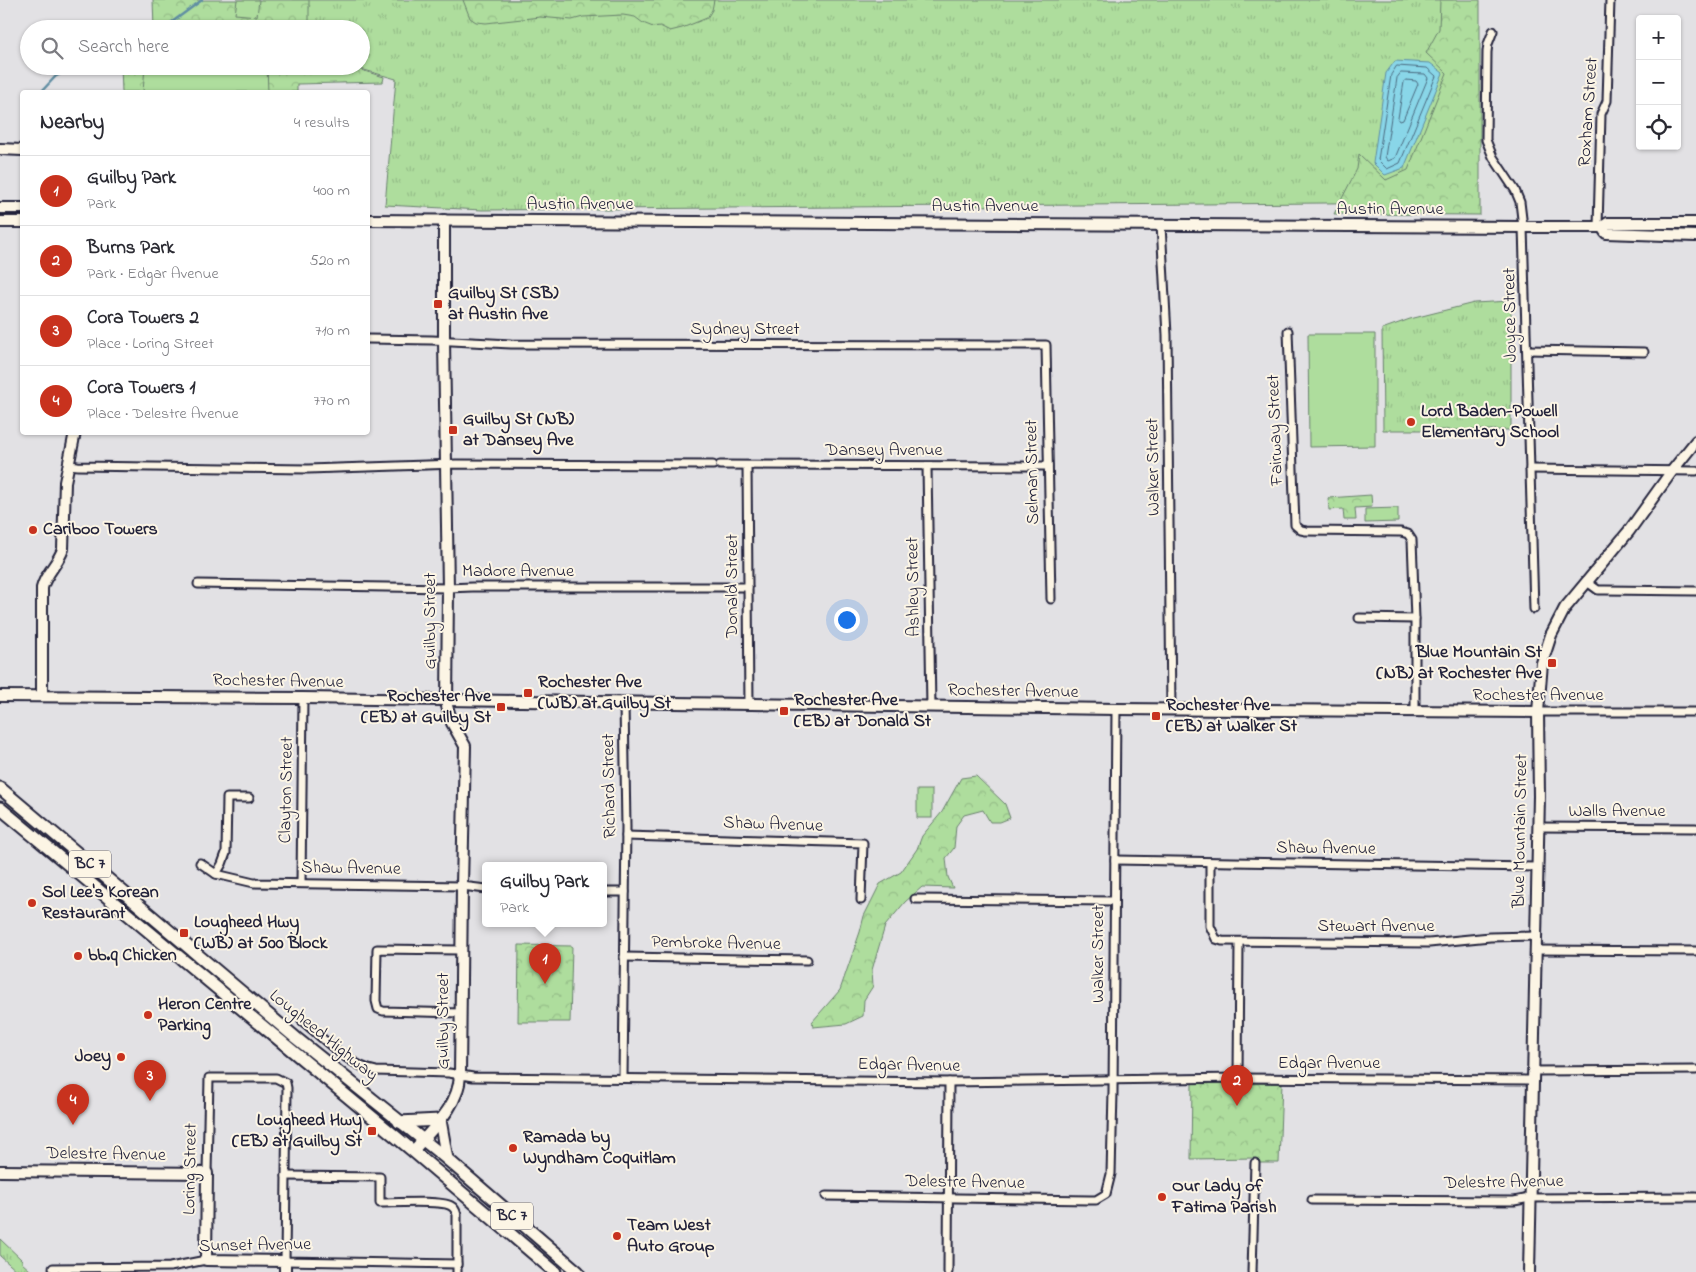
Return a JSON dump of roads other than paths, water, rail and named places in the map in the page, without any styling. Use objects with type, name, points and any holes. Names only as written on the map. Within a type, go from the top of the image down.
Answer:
[{"type":"main road","name":"Lougheed Highway","points":[[0,788],[296,1038],[447,1160],[578,1272]]},
{"type":"main road","name":"Lougheed Highway","points":[[0,808],[186,958],[555,1272]]},
{"type":"main road","points":[[400,1122],[440,1120],[447,1160]]},
{"type":"street","name":"Roxham Street","points":[[1600,227],[1601,114],[1607,101],[1610,0]]},
{"type":"street","name":"Joyce Street","points":[[1493,31],[1487,52],[1486,140],[1493,157],[1516,190],[1520,202],[1523,227],[1534,609]]},
{"type":"street","points":[[0,150],[20,150]]},
{"type":"street","points":[[0,208],[20,208]]},
{"type":"street","name":"Austin Avenue","points":[[370,220],[1523,227],[1600,227],[1608,223],[1696,223]]},
{"type":"street","name":"Guilby Street","points":[[413,1151],[440,1120],[456,1096],[460,1075],[465,746],[452,723],[447,706],[448,588],[444,220]]},
{"type":"street","points":[[0,222],[20,222]]},
{"type":"street","name":"Walker Street","points":[[1161,225],[1167,345],[1171,710]]},
{"type":"street","name":"Austin Avenue","points":[[1600,227],[1606,233],[1696,236]]},
{"type":"street","name":"Fairway Street","points":[[1288,330],[1294,522],[1297,528],[1306,531],[1401,532],[1410,536],[1413,543],[1415,619]]},
{"type":"street","name":"Sydney Street","points":[[370,339],[511,344],[1046,345]]},
{"type":"street","name":"Selman Street","points":[[1046,345],[1051,599]]},
{"type":"street","points":[[1527,350],[1644,352]]},
{"type":"street","points":[[42,696],[41,593],[43,582],[57,563],[63,549],[64,494],[74,435]]},
{"type":"street","name":"Blue Mountain Street","points":[[1529,1272],[1540,674],[1545,650],[1561,615],[1629,531],[1696,441]]},
{"type":"street","name":"Dansey Avenue","points":[[69,465],[308,469],[446,464],[1048,466]]},
{"type":"street","name":"Donald Street","points":[[747,466],[749,705]]},
{"type":"street","name":"Ashley Street","points":[[928,467],[931,707]]},
{"type":"street","points":[[1530,469],[1696,471]]},
{"type":"street","points":[[1587,582],[1598,590],[1696,591]]},
{"type":"street","name":"Madore Avenue","points":[[198,584],[448,588],[748,587]]},
{"type":"street","points":[[1359,618],[1415,619],[1415,712]]},
{"type":"street","name":"Rochester Avenue","points":[[0,696],[303,698],[1171,710],[1696,712]]},
{"type":"street","name":"Clayton Street","points":[[301,883],[303,698]]},
{"type":"street","name":"Richard Street","points":[[623,1078],[626,836],[624,703]]},
{"type":"street","name":"Walker Street","points":[[1103,1197],[1108,1188],[1111,1174],[1116,709]]},
{"type":"street","points":[[216,874],[226,853],[227,798],[249,798]]},
{"type":"street","name":"Walls Avenue","points":[[1538,827],[1696,828]]},
{"type":"street","name":"Shaw Avenue","points":[[626,836],[863,842],[861,900]]},
{"type":"street","name":"Shaw Avenue","points":[[1115,860],[1537,867]]},
{"type":"street","name":"Shaw Avenue","points":[[200,863],[216,874],[254,883],[462,886],[482,888]]},
{"type":"street","name":"Stewart Avenue","points":[[1210,863],[1210,926],[1216,939],[1222,941],[1429,943],[1490,937],[1536,936]]},
{"type":"street","points":[[607,892],[625,892]]},
{"type":"street","points":[[915,899],[1114,902]]},
{"type":"street","points":[[1238,1078],[1239,942]]},
{"type":"street","points":[[460,1013],[383,1011],[378,1009],[376,1001],[377,949],[461,950]]},
{"type":"street","points":[[1535,950],[1696,951]]},
{"type":"street","name":"Pembroke Avenue","points":[[624,957],[807,960]]},
{"type":"street","name":"Edgar Avenue","points":[[302,1021],[355,1064],[367,1069],[473,1077],[949,1082],[1533,1076],[1696,1070]]},
{"type":"street","name":"Loring Street","points":[[206,1260],[208,1078],[276,1078],[286,1083],[286,1176]]},
{"type":"street","points":[[948,1272],[949,1082]]},
{"type":"street","points":[[1252,1272],[1255,1163]]},
{"type":"street","name":"Delestre Avenue","points":[[0,1171],[207,1173]]},
{"type":"street","points":[[285,1267],[286,1176],[380,1177],[380,1203],[446,1204],[454,1208],[457,1216],[457,1272]]},
{"type":"street","name":"Delestre Avenue","points":[[826,1196],[1088,1200],[1103,1197]]},
{"type":"street","name":"Delestre Avenue","points":[[1312,1200],[1514,1201],[1530,1198],[1696,1197]]},
{"type":"street","name":"Sunset Avenue","points":[[53,1268],[170,1267],[206,1260],[285,1267],[457,1264]]},
{"type":"water","points":[[1395,61],[1430,63],[1443,73],[1404,168],[1385,175],[1373,163],[1386,73]]},
{"type":"waterway","points":[[175,20],[202,0]]},
{"type":"waterway","points":[[43,90],[58,75]]},
{"type":"place","name":"Guilby St (SB) at Austin Ave","points":[[438,304]]},
{"type":"place","name":"Lord Baden-Powell Elementary School","points":[[1411,422]]},
{"type":"place","name":"Guilby St (NB) at Dansey Ave","points":[[453,430]]},
{"type":"place","name":"Cariboo Towers","points":[[33,530]]},
{"type":"place","name":"Blue Mountain St (NB) at Rochester Ave","points":[[1552,663]]},
{"type":"place","name":"Rochester Ave (WB) at Guilby St","points":[[528,693]]},
{"type":"place","name":"Rochester Ave (EB) at Guilby St","points":[[501,707]]},
{"type":"place","name":"Rochester Ave (EB) at Donald St","points":[[784,711]]},
{"type":"place","name":"Rochester Ave (EB) at Walker St","points":[[1156,716]]},
{"type":"place","name":"Sol Lee's Korean Restaurant","points":[[32,903]]},
{"type":"place","name":"Lougheed Hwy (WB) at 500 Block","points":[[184,933]]},
{"type":"place","name":"bb.q Chicken","points":[[78,956]]},
{"type":"place","name":"Guilby Park","points":[[545,984]]},
{"type":"place","name":"Heron Centre Parking","points":[[148,1015]]},
{"type":"place","name":"Joey","points":[[121,1057]]},
{"type":"place","name":"Cora Towers 2","points":[[150,1101]]},
{"type":"place","name":"Burns Park","points":[[1237,1106]]},
{"type":"place","name":"Cora Towers 1","points":[[73,1125]]},
{"type":"place","name":"Lougheed Hwy (EB) at Guilby St","points":[[372,1131]]},
{"type":"place","name":"Ramada by Wyndham Coquitlam","points":[[513,1148]]},
{"type":"place","name":"Our Lady of Fatima Parish","points":[[1162,1197]]},
{"type":"place","name":"Team West Auto Group","points":[[617,1236]]}]
